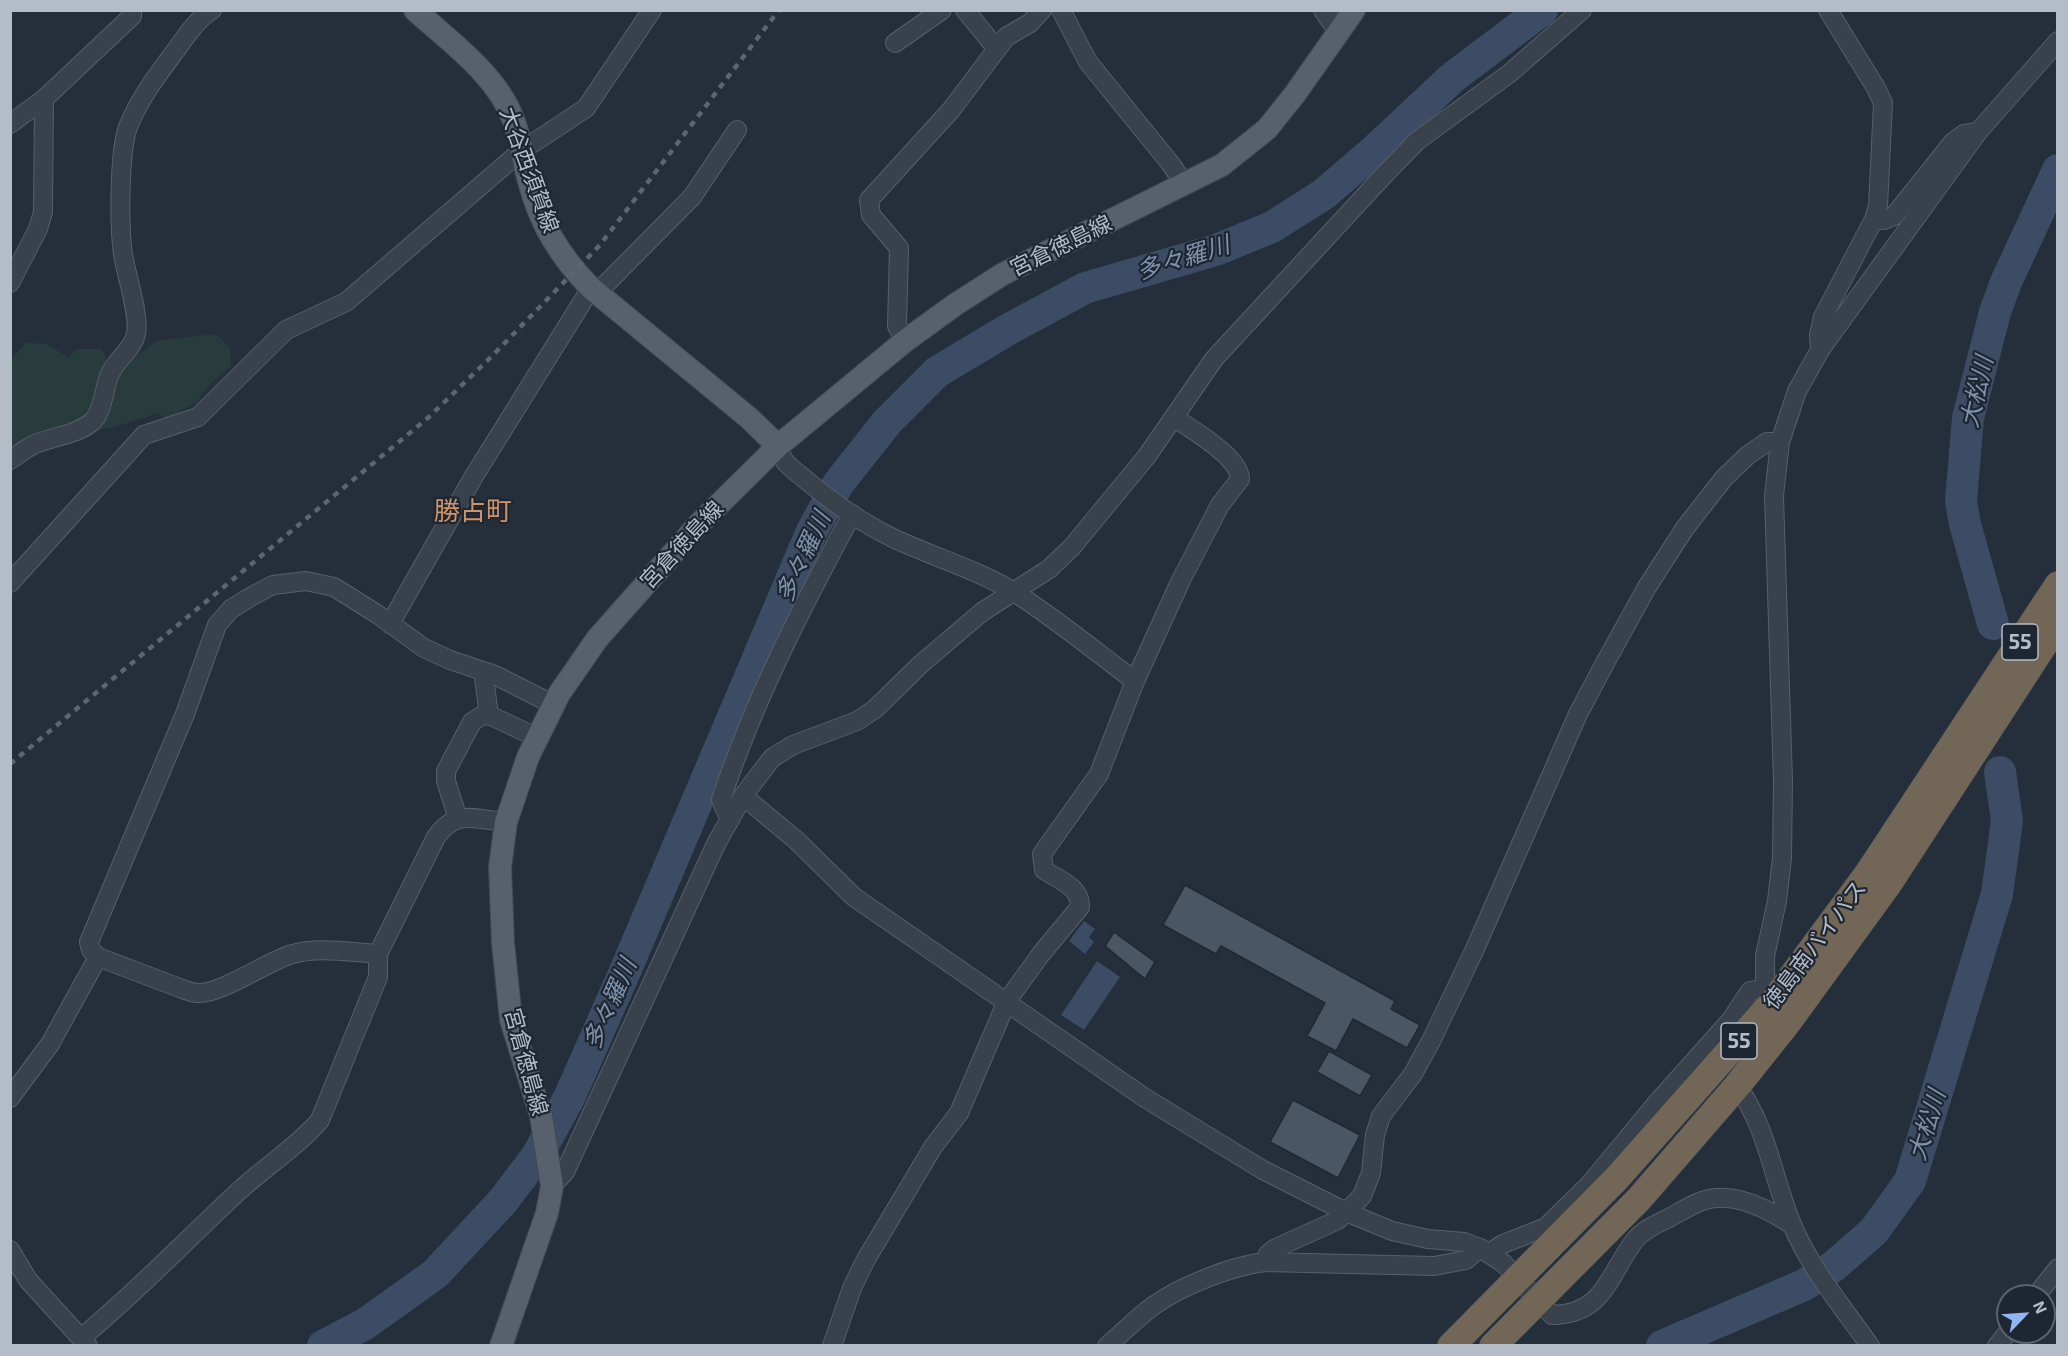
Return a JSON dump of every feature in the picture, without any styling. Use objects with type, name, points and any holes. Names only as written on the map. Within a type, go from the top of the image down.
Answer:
[{"type":"highway","name":"徳島南バイパス","points":[[1493,1346],[1640,1198],[1737,1086],[1776,1004],[1869,872],[2058,585]]},
{"type":"highway","name":"徳島南バイパス","points":[[1451,1346],[1617,1178],[1889,884],[2058,623]]},
{"type":"main road","name":"大谷西須賀線","points":[[415,10],[474,63],[500,93],[513,118],[530,185],[543,220],[559,250],[574,271],[749,418],[778,446]]},
{"type":"main road","name":"宮倉徳島線","points":[[501,1346],[547,1213],[551,1178],[541,1116],[511,1020],[503,943],[500,867],[506,822],[528,757],[559,694],[597,639],[699,524],[778,446],[905,341],[1003,274],[1222,165],[1267,129],[1348,20]]},
{"type":"street","points":[[10,124],[44,99],[132,16],[132,10]]},
{"type":"street","points":[[10,460],[32,445],[71,434],[94,421],[110,374],[117,361],[130,349],[136,333],[122,253],[120,219],[127,129],[158,74],[188,35],[212,10]]},
{"type":"street","points":[[10,583],[144,435],[198,417],[286,330],[346,302],[521,151],[586,108],[652,10]]},
{"type":"street","points":[[896,43],[942,10]]},
{"type":"street","points":[[965,10],[996,48]]},
{"type":"street","points":[[1061,10],[1088,62],[1170,163],[1185,185]]},
{"type":"street","points":[[1323,10],[1331,22],[1348,20]]},
{"type":"street","points":[[551,1178],[565,1172],[716,844],[743,796],[772,758],[793,745],[857,721],[875,709],[921,664],[982,612],[1049,569],[1072,548],[1147,456],[1214,359],[1417,141],[1509,73],[1582,10]]},
{"type":"street","points":[[1820,350],[1819,335],[1823,317],[1874,219],[1878,206],[1883,103],[1828,10]]},
{"type":"street","points":[[905,341],[897,326],[898,248],[872,215],[869,200],[951,110],[996,48],[1030,15]]},
{"type":"street","points":[[1776,1004],[1765,978],[1765,956],[1777,902],[1782,858],[1783,781],[1774,496],[1780,442],[1797,391],[1820,350],[1978,132],[2058,41]]},
{"type":"street","points":[[10,283],[38,229],[43,212],[44,99]]},
{"type":"street","points":[[390,624],[474,476],[594,290],[692,197],[737,130]]},
{"type":"street","points":[[1874,219],[1884,220],[1894,216],[1953,141],[1964,134],[1978,132]]},
{"type":"street","points":[[832,1346],[852,1288],[865,1261],[933,1147],[959,1113],[1007,1001],[1041,954],[1080,907],[1081,899],[1076,890],[1044,870],[1042,854],[1099,774],[1134,681],[1204,533],[1220,505],[1240,479],[1240,474],[1233,463],[1207,440],[1174,418]]},
{"type":"street","points":[[1265,1262],[1268,1254],[1276,1248],[1338,1220],[1362,1196],[1368,1184],[1375,1135],[1381,1116],[1413,1074],[1431,1041],[1474,951],[1578,714],[1647,587],[1685,528],[1724,478],[1748,455],[1767,442],[1780,442]]},
{"type":"street","points":[[778,446],[781,459],[848,511],[892,538],[981,574],[1012,591],[1048,614],[1134,681]]},
{"type":"street","points":[[730,820],[721,800],[737,751],[848,511]]},
{"type":"street","points":[[378,954],[320,949],[289,955],[214,990],[199,993],[98,957],[92,950],[89,942],[185,714],[217,625],[231,609],[273,585],[306,581],[334,586],[424,648],[450,660],[495,675],[554,705]]},
{"type":"street","points":[[483,671],[489,715]]},
{"type":"street","points":[[458,819],[446,781],[446,771],[472,722],[481,716],[489,715],[538,738]]},
{"type":"street","points":[[743,796],[796,840],[854,897],[1145,1098],[1263,1170],[1346,1212],[1392,1231],[1428,1239],[1464,1242],[1484,1250],[1503,1263],[1552,1315],[1569,1315],[1585,1308],[1599,1297],[1636,1239],[1649,1228],[1701,1201],[1714,1198],[1748,1202],[1792,1224]]},
{"type":"street","points":[[10,1250],[28,1280],[85,1342],[113,1312],[253,1178],[306,1137],[320,1120],[378,977],[378,954],[436,837],[445,824],[466,817],[506,822]]},
{"type":"street","points":[[10,1098],[50,1044],[98,957]]},
{"type":"street","points":[[1107,1346],[1154,1305],[1222,1272],[1249,1264],[1265,1262],[1434,1266],[1466,1260],[1484,1250],[1546,1227],[1589,1185],[1655,1105],[1731,1020],[1750,992],[1776,1004]]},
{"type":"street","points":[[1737,1086],[1754,1113],[1792,1224],[1821,1275],[1870,1346]]},
{"type":"street","points":[[2045,1284],[2058,1268]]},
{"type":"green space","points":[[216,334],[230,348],[231,366],[210,384],[197,402],[166,419],[159,413],[107,429],[75,430],[11,452],[10,360],[26,343],[47,344],[68,357],[77,349],[102,349],[109,364],[124,369],[156,341]]},
{"type":"water","points":[[1084,921],[1095,929],[1089,937],[1094,942],[1085,954],[1069,941]]},
{"type":"water","points":[[1097,961],[1120,977],[1084,1030],[1061,1015]]},
{"type":"building","points":[[1185,885],[1395,1001],[1391,1009],[1420,1025],[1407,1048],[1353,1019],[1336,1051],[1307,1036],[1325,1003],[1221,946],[1216,954],[1163,925]]},
{"type":"building","points":[[1114,932],[1155,962],[1145,979],[1105,946]]},
{"type":"building","points":[[1329,1051],[1372,1075],[1360,1096],[1317,1072]]},
{"type":"building","points":[[1293,1100],[1360,1135],[1338,1178],[1270,1142]]},
{"type":"waterway","name":"多々羅川","points":[[323,1346],[365,1324],[435,1274],[503,1201],[537,1156],[569,1098],[626,969],[812,531],[838,484],[887,422],[937,372],[1009,329],[1085,288],[1216,250],[1272,227],[1324,194],[1452,78],[1542,10]]},
{"type":"waterway","name":"大松川","points":[[1993,624],[1965,524],[1961,501],[1968,418],[1995,312],[2006,282],[2058,170]]},
{"type":"waterway","name":"大松川","points":[[1662,1346],[1804,1285],[1834,1266],[1874,1231],[1910,1181],[1997,894],[2007,821],[2000,772]]},
{"type":"railway","points":[[10,764],[429,417],[494,354],[600,245],[779,10]]},
{"type":"district","name":"勝占町","points":[[473,511]]}]
